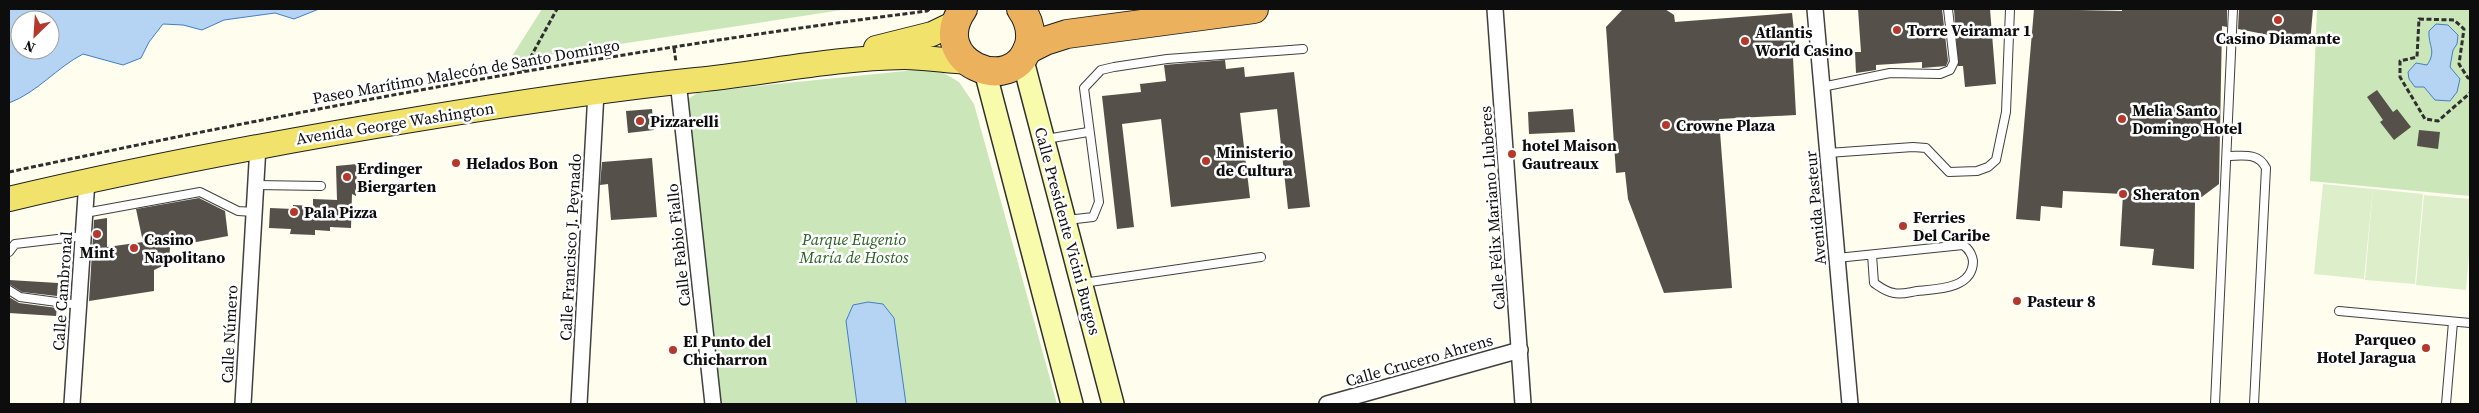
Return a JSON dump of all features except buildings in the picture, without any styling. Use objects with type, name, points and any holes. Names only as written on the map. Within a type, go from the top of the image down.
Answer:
[{"type":"highway","points":[[1022,9],[1045,18],[1084,17],[1138,9]]},
{"type":"highway","points":[[1022,9],[1030,29],[1025,54]]},
{"type":"highway","points":[[959,16],[954,40],[961,55],[976,66],[1002,70],[1017,63],[1025,54],[1045,40],[1067,34],[1254,9]]},
{"type":"main road","name":"Avenida George Washington","points":[[784,67],[904,42],[932,34],[959,16]]},
{"type":"main road","name":"Avenida George Washington","points":[[9,199],[87,180],[258,146],[480,109],[596,92],[784,67],[906,57],[976,66]]},
{"type":"street","name":"Calle Félix Mariano Lluberes","points":[[1495,9],[1524,404]]},
{"type":"street","name":"Avenida Pasteur","points":[[1815,9],[1850,404]]},
{"type":"street","name":"Calle Presidente Vicini Burgos","points":[[1025,54],[1044,139],[1113,404]]},
{"type":"street","points":[[976,66],[1072,404]]},
{"type":"street","name":"Calle Fabio Fiallo","points":[[678,82],[713,404]]},
{"type":"street","name":"Calle Francisco J. Peynado","points":[[579,404],[596,92]]},
{"type":"street","name":"Calle Número","points":[[243,404],[258,146]]},
{"type":"street","name":"Calle Cambronal","points":[[72,404],[87,180]]},
{"type":"street","name":"Calle Crucero Ahrens","points":[[1327,404],[1520,350]]},
{"type":"lane","points":[[1822,87],[1890,73],[1940,74],[1950,70],[1954,62],[1948,9]]},
{"type":"lane","points":[[1828,153],[1913,147],[1926,148],[1949,172],[1977,171],[1988,167],[1996,160],[2006,112],[2010,9]]},
{"type":"lane","points":[[2215,404],[2233,9]]},
{"type":"lane","points":[[1065,220],[1093,217],[1097,211],[1099,202],[1088,132],[1084,88],[1101,70],[1168,58],[1303,49]]},
{"type":"lane","points":[[1044,139],[1088,132]]},
{"type":"lane","points":[[2227,156],[2255,156],[2262,160],[2266,168],[2254,404]]},
{"type":"lane","points":[[256,185],[321,186]]},
{"type":"lane","points":[[85,213],[200,192],[238,211],[254,212]]},
{"type":"lane","points":[[9,252],[15,244],[84,236]]},
{"type":"lane","points":[[1837,258],[1963,245],[1968,248],[1972,256],[1973,266],[1962,282],[1952,287],[1896,294],[1883,289],[1874,282],[1872,255]]},
{"type":"lane","points":[[1081,283],[1261,258]]},
{"type":"lane","points":[[9,290],[20,297],[79,305]]},
{"type":"lane","points":[[2339,311],[2470,323]]},
{"type":"lane","points":[[2446,404],[2453,322]]},
{"type":"path","points":[[523,71],[557,9]]},
{"type":"path","name":"Paseo Marítimo Malecón de Santo Domingo","points":[[9,172],[256,120],[523,71],[813,26],[927,11],[930,9]]},
{"type":"path","points":[[2470,78],[2468,78],[2459,64],[2464,29],[2454,20],[2419,19],[2417,57],[2400,61],[2400,77],[2426,119],[2438,121],[2470,93]]},
{"type":"green space","points":[[542,9],[848,9],[509,61]]},
{"type":"green space","points":[[2317,9],[2470,9],[2470,196],[2310,181]]},
{"type":"green space","name":"Parque Eugenio María de Hostos","points":[[935,68],[959,82],[974,104],[1057,404],[715,404],[685,112],[688,99],[699,92]]},
{"type":"green space","points":[[2323,184],[2373,189],[2364,279],[2314,274]]},
{"type":"green space","points":[[2373,189],[2423,194],[2415,284],[2365,280]]},
{"type":"green space","points":[[2424,195],[2470,199],[2470,244],[2466,290],[2416,285]]},
{"type":"water","points":[[9,9],[319,9],[294,19],[275,13],[224,20],[202,30],[183,25],[163,24],[149,42],[141,58],[123,65],[83,54],[29,93],[9,103]]},
{"type":"water","points":[[2436,24],[2448,25],[2458,35],[2450,67],[2460,79],[2457,92],[2450,101],[2435,100],[2424,87],[2415,87],[2409,79],[2408,72],[2416,63],[2427,65],[2430,60],[2432,52],[2429,31]]},
{"type":"water","points":[[868,302],[883,304],[894,318],[906,404],[857,404],[846,321],[853,305]]},
{"type":"place","name":"Casino Diamante","points":[[2278,20]]},
{"type":"place","name":"Torre Veiramar 1","points":[[1897,30]]},
{"type":"place","name":"Atlantis World Casino","points":[[1745,41]]},
{"type":"place","name":"Melia Santo Domingo Hotel","points":[[2122,119]]},
{"type":"place","name":"Pizzarelli","points":[[640,121]]},
{"type":"place","name":"Crowne Plaza","points":[[1666,125]]},
{"type":"place","name":"hotel Maison Gautreaux","points":[[1512,154]]},
{"type":"place","name":"Ministerio de Cultura","points":[[1206,161]]},
{"type":"place","name":"Helados Bon","points":[[456,163]]},
{"type":"place","name":"Erdinger Biergarten","points":[[347,177]]},
{"type":"place","name":"Sheraton","points":[[2123,194]]},
{"type":"place","name":"Pala Pizza","points":[[294,212]]},
{"type":"place","name":"Ferries Del Caribe","points":[[1903,226]]},
{"type":"place","name":"Mint","points":[[97,234]]},
{"type":"place","name":"Casino Napolitano","points":[[134,248]]},
{"type":"place","name":"Pasteur 8","points":[[2017,301]]},
{"type":"place","name":"Parqueo Hotel Jaragua","points":[[2426,348]]},
{"type":"place","name":"El Punto del Chicharron","points":[[673,350]]}]
